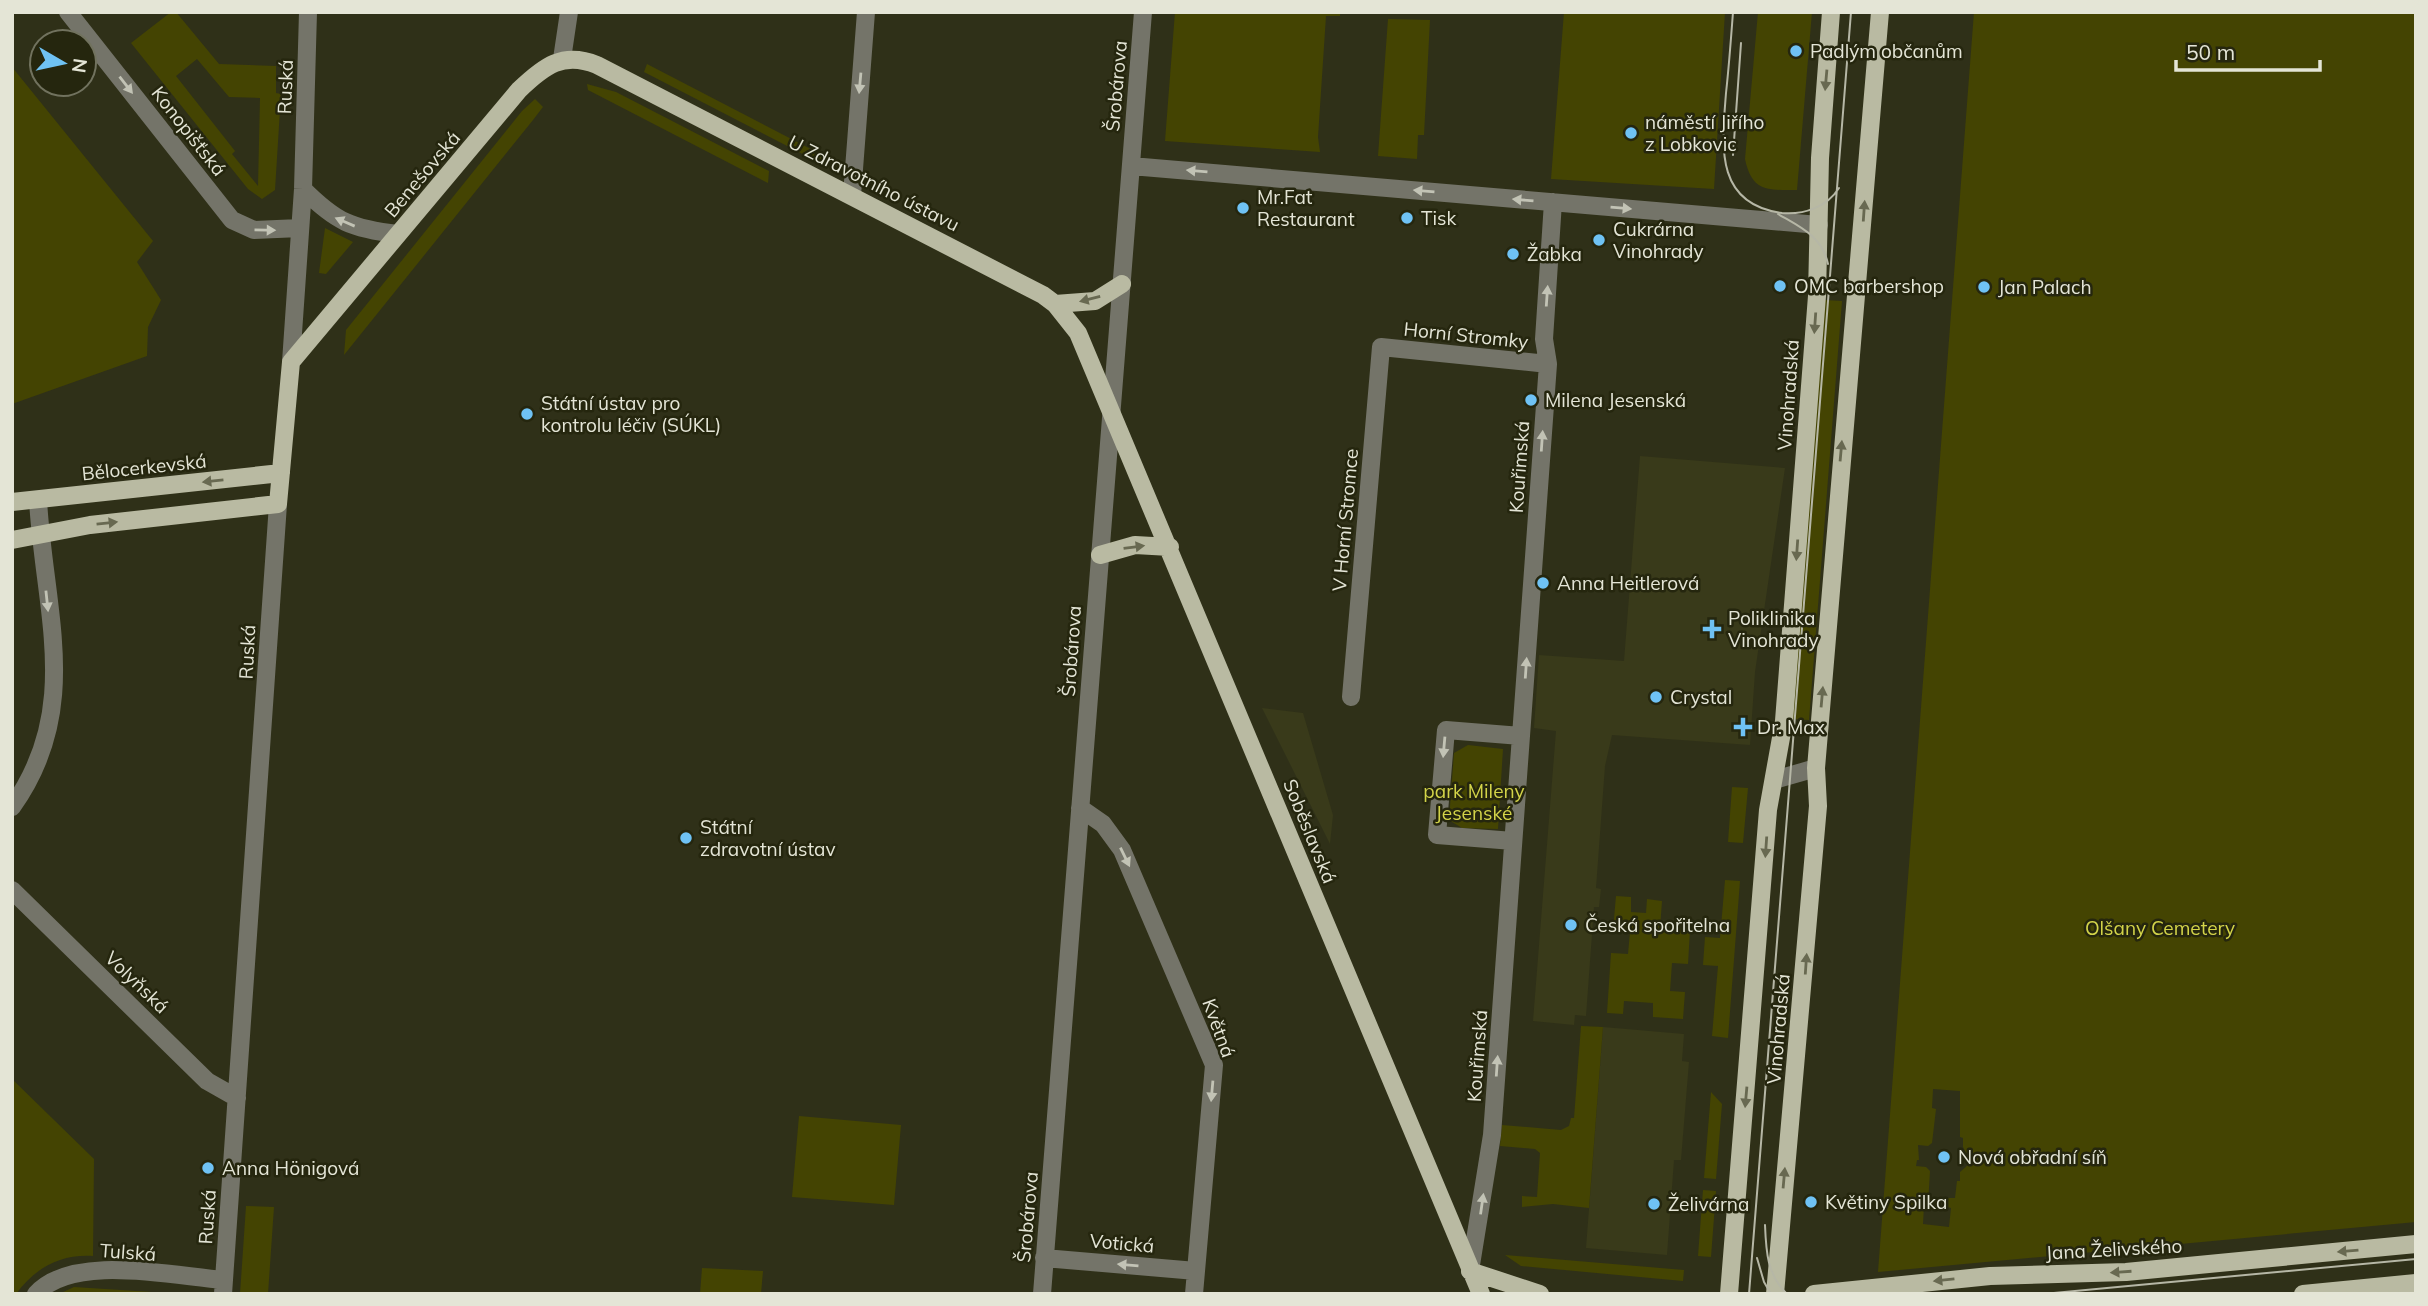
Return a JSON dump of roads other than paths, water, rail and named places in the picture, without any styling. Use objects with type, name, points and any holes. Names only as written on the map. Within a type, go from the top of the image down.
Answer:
[{"type":"main road","name":"Vinohradská","points":[[1729,1294],[1768,810],[1784,721],[1817,296],[1819,158],[1831,12]]},
{"type":"main road","name":"Vinohradská","points":[[1775,1294],[1817,814],[1816,768],[1880,12]]},
{"type":"main road","name":"U Zdravotního ústavu","points":[[562,59],[583,60],[597,65],[852,195],[1055,304],[1089,352],[1112,408]]},
{"type":"main road","name":"Benešovská","points":[[290,362],[519,90],[543,68],[562,59]]},
{"type":"main road","points":[[1055,304],[1095,301],[1122,284]]},
{"type":"main road","name":"Ruská","points":[[278,504],[290,362]]},
{"type":"main road","name":"Soběslavská","points":[[1112,408],[1470,1271]]},
{"type":"main road","name":"Bělocerkevská","points":[[12,502],[281,473]]},
{"type":"main road","points":[[12,540],[40,533],[278,504]]},
{"type":"main road","points":[[1100,555],[1135,545],[1170,547]]},
{"type":"main road","name":"Jana Želivského","points":[[1814,1294],[1990,1276],[2126,1272],[2416,1244]]},
{"type":"main road","points":[[1470,1271],[1482,1294]]},
{"type":"main road","points":[[1470,1271],[1540,1294]]},
{"type":"main road","points":[[2303,1294],[2416,1283]]},
{"type":"street","name":"Konopišťská","points":[[68,12],[232,220],[254,230],[300,228]]},
{"type":"street","name":"Ruská","points":[[290,362],[303,189],[308,12]]},
{"type":"street","points":[[562,59],[569,12]]},
{"type":"street","points":[[852,195],[866,12]]},
{"type":"street","name":"Šrobárova","points":[[1042,1294],[1143,12]]},
{"type":"street","points":[[1131,166],[1819,225]]},
{"type":"street","points":[[303,189],[331,216],[365,230],[398,234]]},
{"type":"street","name":"Kouřimská","points":[[1470,1271],[1492,1135],[1548,364],[1544,339],[1553,202]]},
{"type":"street","name":"Horní Stromky","points":[[1381,347],[1548,364]]},
{"type":"street","name":"V Horní Stromce","points":[[1352,697],[1381,347]]},
{"type":"street","points":[[12,807],[36,769],[46,747],[54,706],[54,660],[38,500]]},
{"type":"street","name":"Ruská","points":[[223,1287],[278,504]]},
{"type":"street","points":[[1513,841],[1437,835],[1446,730],[1521,736]]},
{"type":"street","points":[[1774,780],[1816,768]]},
{"type":"street","name":"Květná","points":[[1080,808],[1103,824],[1122,850],[1214,1065],[1194,1294]]},
{"type":"street","name":"Volyňská","points":[[12,890],[207,1081],[237,1098]]},
{"type":"street","name":"Votická","points":[[1044,1258],[1196,1271]]},
{"type":"street","name":"Tulská","points":[[36,1294],[58,1276],[85,1270],[223,1287]]},
{"type":"tram line","points":[[1733,12],[1724,132],[1727,169],[1733,185],[1744,198],[1760,207],[1782,213],[1807,211],[1821,205],[1839,188]]},
{"type":"tram line","points":[[1749,1294],[1851,12]]},
{"type":"tram line","points":[[1733,155],[1741,43]]},
{"type":"tram line","points":[[1778,214],[1815,239],[1828,264]]},
{"type":"tram line","points":[[1765,1225],[1767,1253],[1772,1271],[1787,1294]]},
{"type":"tram line","points":[[1757,1258],[1764,1282],[1771,1294]]},
{"type":"tram line","points":[[2043,1294],[2416,1259]]},
{"type":"place","name":"Padlým občanům","points":[[1796,51]]},
{"type":"place","name":"náměstí Jiřího z Lobkovic","points":[[1631,133]]},
{"type":"place","name":"Mr.Fat Restaurant","points":[[1243,208]]},
{"type":"place","name":"Tisk","points":[[1407,218]]},
{"type":"place","name":"Cukrárna Vinohrady","points":[[1599,240]]},
{"type":"place","name":"Žabka","points":[[1513,254]]},
{"type":"place","name":"OMC barbershop","points":[[1780,286]]},
{"type":"place","name":"Jan Palach","points":[[1984,287]]},
{"type":"place","name":"Milena Jesenská","points":[[1531,400]]},
{"type":"place","name":"Státní ústav pro kontrolu léčiv (SÚKL)","points":[[527,414]]},
{"type":"place","name":"Anna Heitlerová","points":[[1543,583]]},
{"type":"place","name":"Poliklinika Vinohrady","points":[[1712,629]]},
{"type":"place","name":"Crystal","points":[[1656,697]]},
{"type":"place","name":"Dr. Max","points":[[1743,727]]},
{"type":"place","name":"Státní zdravotní ústav","points":[[686,838]]},
{"type":"place","name":"Česká spořitelna","points":[[1571,925]]},
{"type":"place","name":"Nová obřadní síň","points":[[1944,1157]]},
{"type":"place","name":"Anna Hӧnigová","points":[[208,1168]]},
{"type":"place","name":"Květiny Spilka","points":[[1811,1202]]},
{"type":"place","name":"Želivárna","points":[[1654,1204]]},
{"type":"park label","name":"park Mileny Jesenské","points":[[1474,802]]},
{"type":"park label","name":"Olšany Cemetery","points":[[2160,928]]}]
